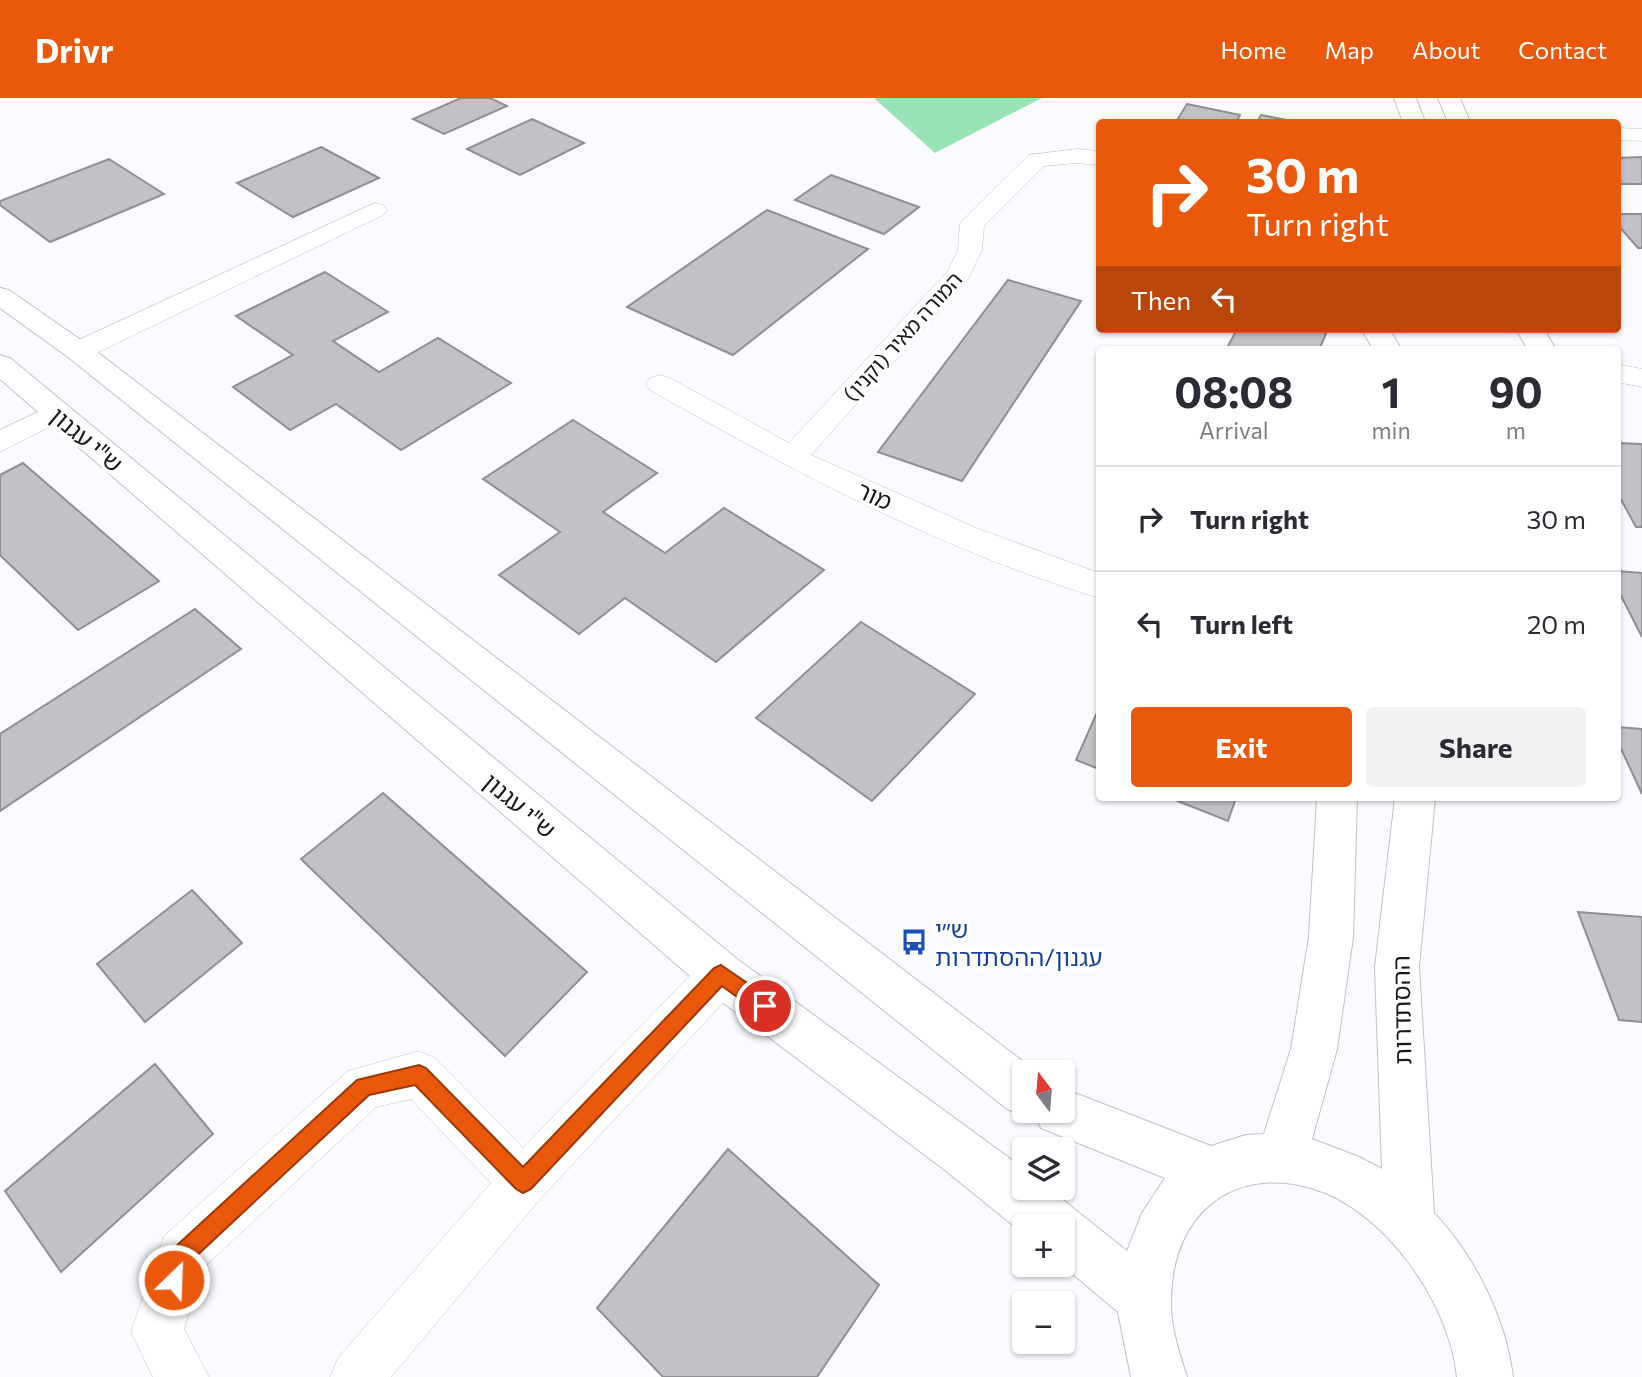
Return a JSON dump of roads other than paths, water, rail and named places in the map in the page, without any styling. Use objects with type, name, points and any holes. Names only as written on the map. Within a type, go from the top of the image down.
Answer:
[{"type":"street","points":[[1405,98],[1414,119]]},
{"type":"street","points":[[1449,98],[1459,119]]},
{"type":"street","points":[[1621,134],[1642,135]]},
{"type":"street","name":"המורה מאיר (וקנין)","points":[[792,458],[959,274],[970,250],[972,224],[1037,160],[1077,156],[1096,158]]},
{"type":"street","points":[[78,351],[375,210]]},
{"type":"street","points":[[0,296],[78,351],[1012,1083]]},
{"type":"street","name":"ש\"י עגנון","points":[[0,364],[721,974],[964,1153],[1039,1214]]},
{"type":"street","points":[[1621,374],[1642,378]]},
{"type":"street","name":"מור","points":[[660,383],[792,458],[965,536],[1096,585]]},
{"type":"street","points":[[0,442],[55,413]]},
{"type":"street","points":[[1282,1158],[1316,1036],[1331,937],[1337,801]]},
{"type":"street","name":"ההסתדרות","points":[[1409,1222],[1397,967],[1415,801]]},
{"type":"street","points":[[358,1377],[523,1182],[721,974]]},
{"type":"street","points":[[182,1377],[157,1332],[182,1254],[364,1087],[419,1074],[523,1182]]},
{"type":"street","points":[[1075,1118],[1212,1172]]},
{"type":"street","points":[[1159,1377],[1149,1344],[1144,1299],[1153,1245],[1176,1201],[1212,1172],[1245,1160],[1282,1158],[1321,1166],[1367,1188],[1409,1222],[1443,1264],[1469,1312],[1491,1373]]},
{"type":"street","points":[[1075,1243],[1144,1299]]},
{"type":"place","name":"ש״י עגנון/ההסתדרות","points":[[914,942]]}]
